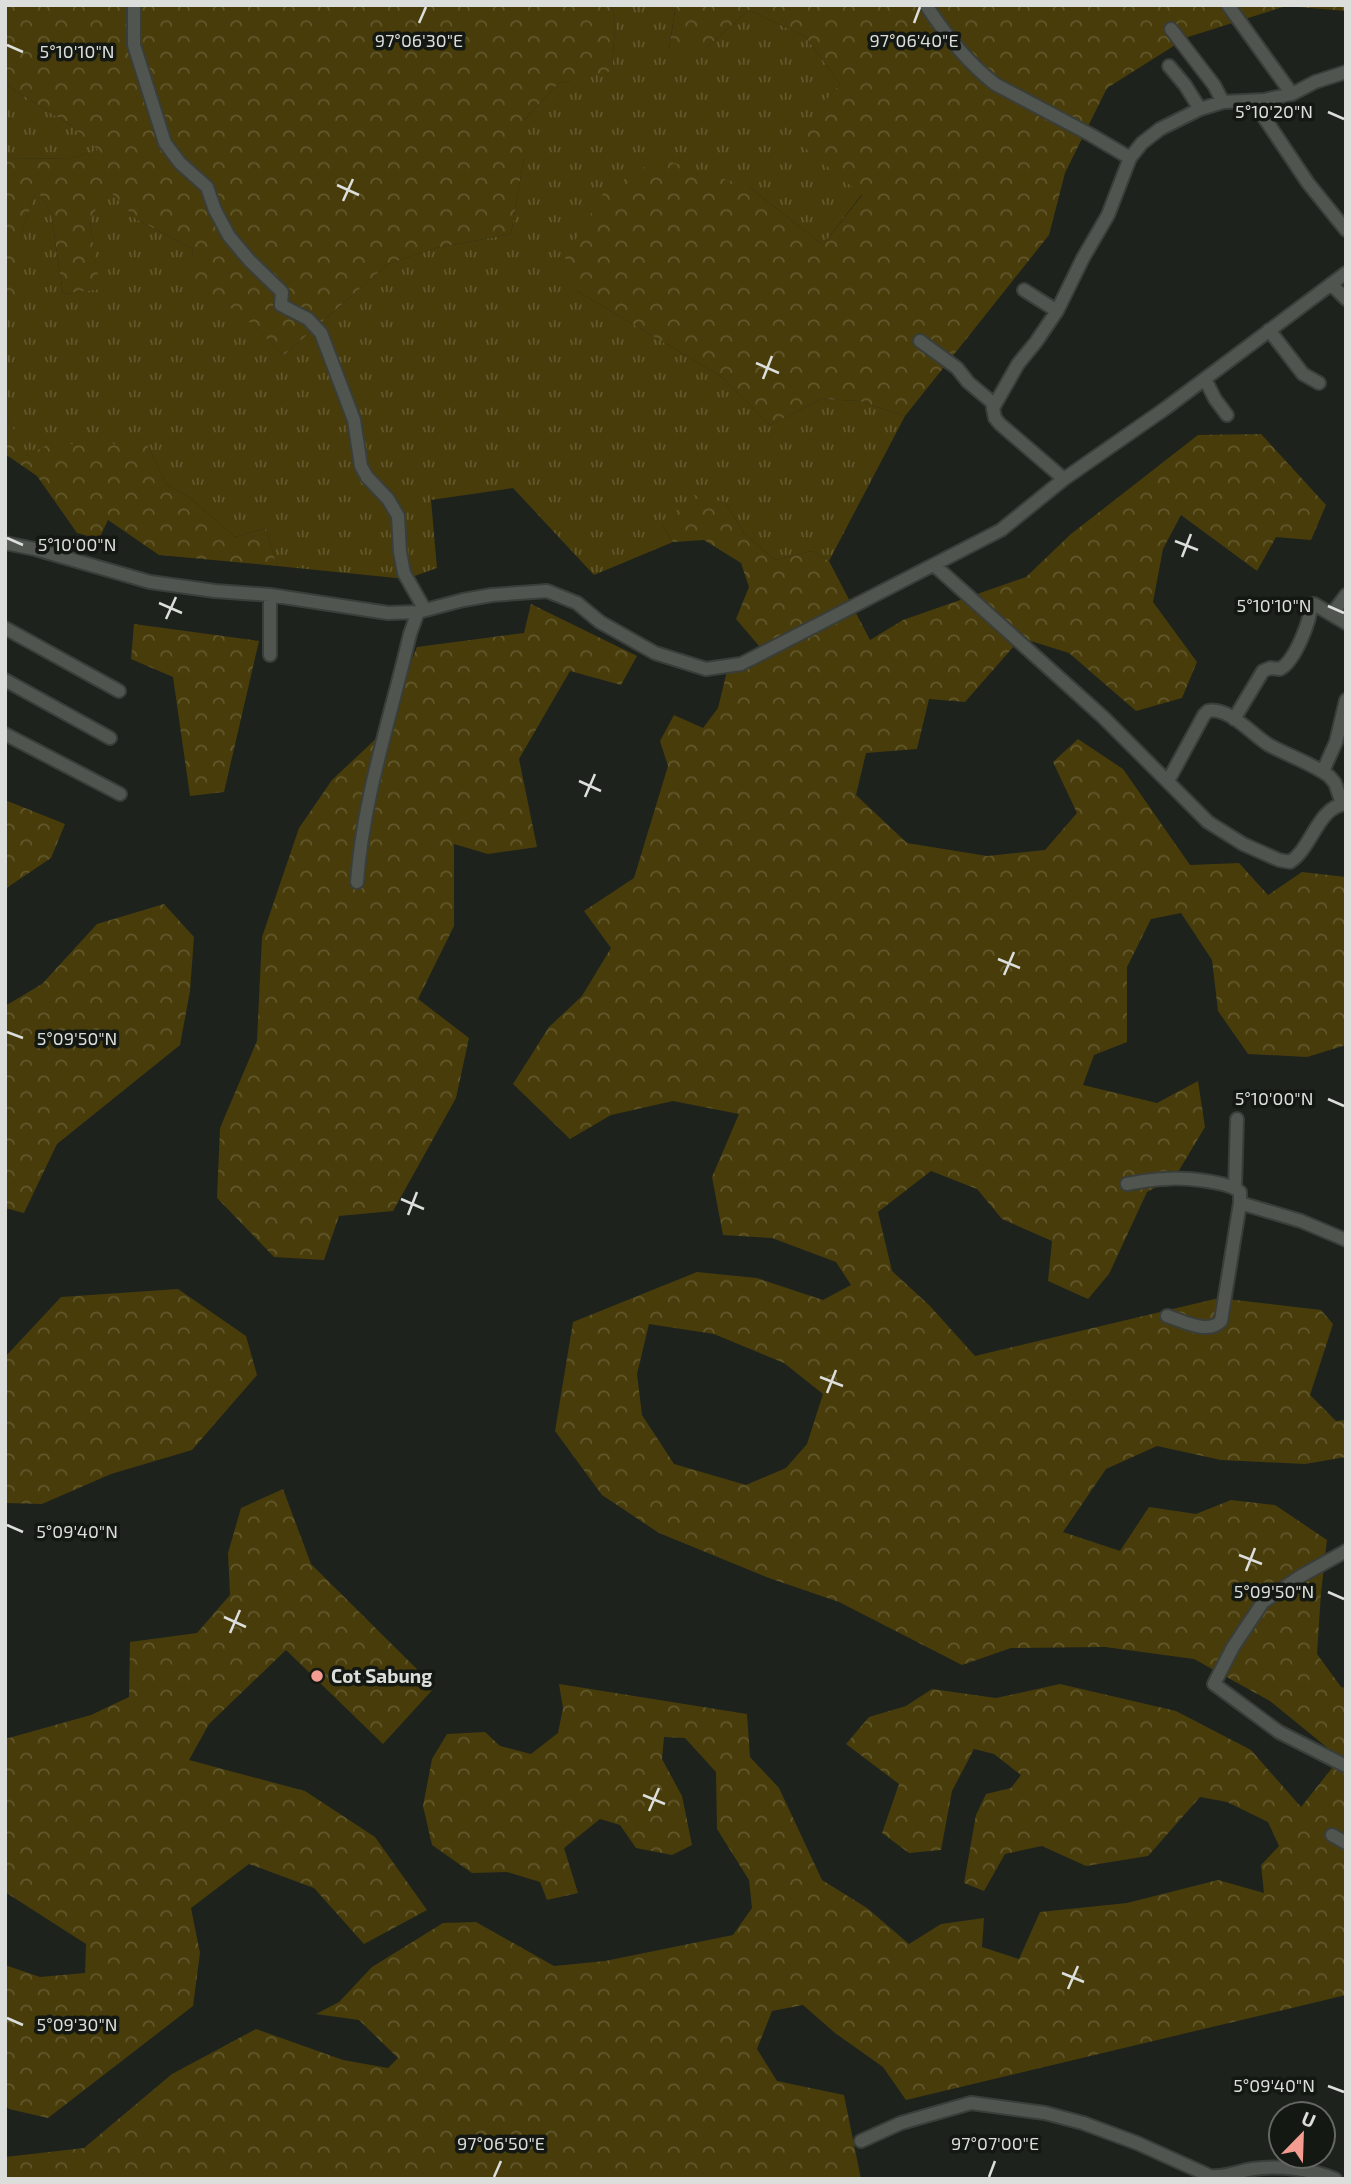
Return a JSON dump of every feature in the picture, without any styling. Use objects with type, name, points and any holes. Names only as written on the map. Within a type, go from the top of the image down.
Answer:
[{"type":"street","points":[[134,5],[134,45],[165,143],[180,163],[207,187],[215,210],[229,236],[282,292],[281,304],[308,318],[321,333],[354,420],[361,466],[398,516],[404,573],[421,611],[410,634],[367,811],[357,882]]},
{"type":"street","points":[[926,5],[982,74],[995,84],[1130,159]]},
{"type":"street","points":[[1227,5],[1292,94]]},
{"type":"street","points":[[1171,29],[1214,85],[1223,102]]},
{"type":"street","points":[[1169,66],[1185,85],[1200,110]]},
{"type":"street","points":[[1064,480],[1000,424],[993,413],[994,404],[1018,364],[1057,312],[1093,239],[1108,215],[1130,159],[1142,143],[1160,129],[1200,110],[1223,102],[1253,101],[1292,94],[1315,82],[1346,72]]},
{"type":"street","points":[[1253,101],[1308,183],[1346,230]]},
{"type":"street","points":[[5,543],[150,582],[387,613],[421,611],[492,595],[547,591],[577,603],[600,622],[655,653],[706,669],[741,664],[1001,530],[1064,480],[1166,408],[1346,273]]},
{"type":"street","points":[[1331,284],[1346,299]]},
{"type":"street","points":[[1024,290],[1057,312]]},
{"type":"street","points":[[1269,330],[1303,374],[1319,383]]},
{"type":"street","points":[[920,341],[957,369],[994,404]]},
{"type":"street","points":[[1205,379],[1227,415]]},
{"type":"street","points":[[934,565],[1103,717],[1208,822],[1243,844],[1283,862],[1290,862],[1327,813],[1344,803],[1335,783],[1323,771],[1267,744],[1249,728],[1217,710],[1208,711],[1168,781]]},
{"type":"street","points":[[1332,614],[1346,594]]},
{"type":"street","points":[[270,596],[270,654]]},
{"type":"street","points":[[1234,719],[1263,670],[1280,669],[1290,661],[1312,613],[1311,604],[1346,623]]},
{"type":"street","points":[[5,628],[119,691]]},
{"type":"street","points":[[5,680],[110,738]]},
{"type":"street","points":[[1323,771],[1336,742],[1346,700]]},
{"type":"street","points":[[5,733],[120,794]]},
{"type":"street","points":[[1235,1188],[1237,1119]]},
{"type":"street","points":[[1127,1184],[1166,1178],[1194,1180],[1235,1188],[1240,1192],[1221,1321],[1216,1327],[1208,1328],[1167,1316]]},
{"type":"street","points":[[1240,1203],[1301,1221],[1346,1240]]},
{"type":"street","points":[[1346,1551],[1301,1576],[1263,1602],[1233,1647],[1214,1684],[1279,1732],[1346,1766]]},
{"type":"street","points":[[1332,1835],[1346,1843]]},
{"type":"street","points":[[861,2141],[901,2123],[971,2103],[1045,2113],[1083,2123],[1137,2143],[1210,2176],[1218,2177],[1256,2168],[1292,2168],[1335,2179]]},
{"type":"green space","points":[[5,5],[612,5],[615,25],[612,71],[559,83],[524,120],[524,157],[511,234],[436,248],[388,264],[284,355],[240,313],[189,285],[193,249],[136,219],[106,187],[90,222],[100,289],[63,294],[51,213],[37,190],[20,236],[20,312],[5,314],[5,159],[73,158],[98,150],[72,126],[5,84]]},
{"type":"green space","points":[[612,5],[676,5],[669,48],[706,48],[749,10],[806,37],[840,84],[794,138],[862,194],[823,245],[749,187],[577,291],[722,377],[770,425],[821,399],[859,401],[905,416],[829,561],[812,551],[775,560],[744,533],[725,502],[662,524],[673,542],[594,575],[513,488],[431,500],[437,568],[406,579],[277,566],[266,528],[235,537],[189,497],[167,485],[147,444],[103,445],[26,456],[5,412],[5,314],[20,311],[20,236],[37,189],[51,213],[63,294],[99,289],[90,221],[106,186],[136,219],[193,249],[190,285],[240,312],[284,355],[388,264],[436,248],[511,234],[524,157],[524,120],[559,83],[612,70],[615,25]]},
{"type":"green space","points":[[676,5],[1346,5],[1346,11],[1286,6],[1188,37],[1107,88],[1065,173],[1049,235],[905,416],[859,401],[821,399],[770,425],[722,377],[577,291],[565,257],[604,192],[659,158],[749,187],[823,245],[862,195],[793,138],[840,84],[806,37],[749,10],[706,48],[669,49]]},
{"type":"green space","points":[[5,84],[72,126],[99,150],[73,158],[5,159]]},
{"type":"green space","points":[[5,412],[27,456],[49,444],[147,444],[167,485],[189,497],[235,537],[266,528],[277,566],[159,555],[108,520],[99,539],[77,533],[37,476],[5,454]]},
{"type":"green space","points":[[1261,434],[1326,505],[1311,540],[1276,537],[1257,571],[1181,515],[1163,549],[1153,602],[1197,662],[1182,698],[1136,711],[1069,653],[1021,638],[965,702],[929,699],[917,749],[866,753],[856,795],[907,843],[987,856],[1045,850],[1077,813],[1053,762],[1078,739],[1123,769],[1190,865],[1239,863],[1268,895],[1302,872],[1346,877],[1346,1045],[1307,1057],[1248,1054],[1218,1011],[1212,960],[1181,913],[1151,919],[1127,967],[1127,1042],[1094,1055],[1083,1085],[1157,1103],[1198,1081],[1205,1127],[1175,1177],[1147,1192],[1109,1274],[1088,1299],[1048,1281],[1052,1241],[1002,1219],[977,1189],[931,1171],[878,1212],[892,1271],[930,1306],[975,1356],[1219,1298],[1321,1310],[1333,1324],[1310,1395],[1336,1421],[1346,1420],[1346,1457],[1305,1464],[1221,1460],[1157,1446],[1106,1469],[1063,1532],[1120,1551],[1149,1507],[1196,1514],[1231,1500],[1275,1505],[1327,1540],[1317,1654],[1341,1687],[1346,1688],[1346,1995],[906,2100],[883,2067],[835,2033],[803,2005],[772,2011],[757,2049],[777,2081],[844,2095],[861,2179],[5,2179],[5,2157],[84,2148],[172,2074],[256,2029],[343,2060],[388,2068],[398,2058],[359,2020],[316,2014],[339,2002],[372,1967],[443,1923],[476,1922],[554,1966],[605,1961],[733,1935],[752,1908],[749,1880],[717,1829],[716,1772],[685,1738],[664,1737],[662,1759],[682,1796],[692,1845],[672,1855],[636,1848],[620,1825],[600,1819],[564,1848],[578,1893],[547,1900],[540,1882],[507,1872],[472,1873],[432,1845],[423,1806],[432,1759],[447,1734],[485,1732],[500,1746],[531,1754],[558,1733],[563,1708],[559,1684],[747,1714],[750,1757],[779,1788],[822,1880],[867,1908],[909,1944],[941,1924],[984,1918],[982,1947],[1019,1959],[1040,1912],[1127,1903],[1218,1880],[1264,1893],[1261,1865],[1279,1846],[1268,1822],[1227,1802],[1200,1797],[1148,1856],[1086,1866],[1042,1846],[1005,1854],[984,1891],[964,1883],[976,1815],[986,1794],[1011,1788],[1021,1775],[994,1754],[974,1749],[952,1791],[941,1850],[909,1853],[882,1833],[899,1784],[846,1744],[869,1717],[906,1706],[932,1689],[996,1698],[1060,1684],[1176,1711],[1251,1750],[1301,1807],[1340,1758],[1270,1701],[1194,1659],[1105,1647],[1011,1648],[962,1665],[839,1602],[769,1578],[659,1533],[602,1495],[555,1431],[573,1322],[697,1272],[757,1278],[823,1300],[851,1285],[836,1262],[772,1238],[723,1235],[712,1177],[739,1114],[673,1101],[611,1115],[570,1139],[513,1084],[549,1027],[582,996],[611,948],[584,911],[634,878],[668,766],[660,741],[674,715],[703,728],[718,708],[728,667],[765,653],[736,619],[749,587],[741,563],[704,540],[673,542],[662,524],[694,495],[725,502],[744,533],[775,560],[812,551],[829,561],[870,640],[903,620],[1026,577],[1071,534],[1198,435]],"holes":[[[649,1324],[714,1334],[784,1363],[823,1394],[807,1444],[786,1468],[746,1485],[674,1464],[642,1415],[637,1374]]]},
{"type":"green space","points":[[531,604],[637,656],[621,685],[570,671],[519,759],[537,847],[488,854],[454,844],[454,926],[418,999],[469,1038],[456,1098],[393,1211],[339,1216],[324,1260],[274,1257],[217,1198],[220,1128],[257,1041],[262,937],[299,828],[332,780],[382,733],[417,647],[524,633]]},
{"type":"green space","points":[[134,624],[259,641],[224,792],[190,796],[173,677],[131,659]]},
{"type":"green space","points":[[5,800],[65,824],[51,858],[5,889]]},
{"type":"green space","points":[[164,904],[194,937],[190,991],[180,1045],[57,1144],[24,1213],[5,1208],[5,1006],[42,984],[97,924]]},
{"type":"green space","points":[[178,1289],[246,1336],[257,1375],[192,1450],[111,1474],[42,1504],[5,1503],[5,1357],[61,1297]]},
{"type":"green space","points":[[283,1489],[311,1564],[435,1687],[383,1744],[286,1650],[209,1724],[189,1760],[305,1791],[375,1837],[427,1910],[364,1944],[314,1888],[249,1864],[191,1908],[200,1953],[193,2006],[48,2118],[9,2109],[5,2105],[5,1965],[40,1977],[85,1973],[86,1944],[5,1892],[5,1739],[91,1715],[129,1697],[130,1642],[197,1633],[230,1595],[228,1553],[241,1508]]},
{"type":"place","name":"Cot Sabung","points":[[317,1676]]}]
